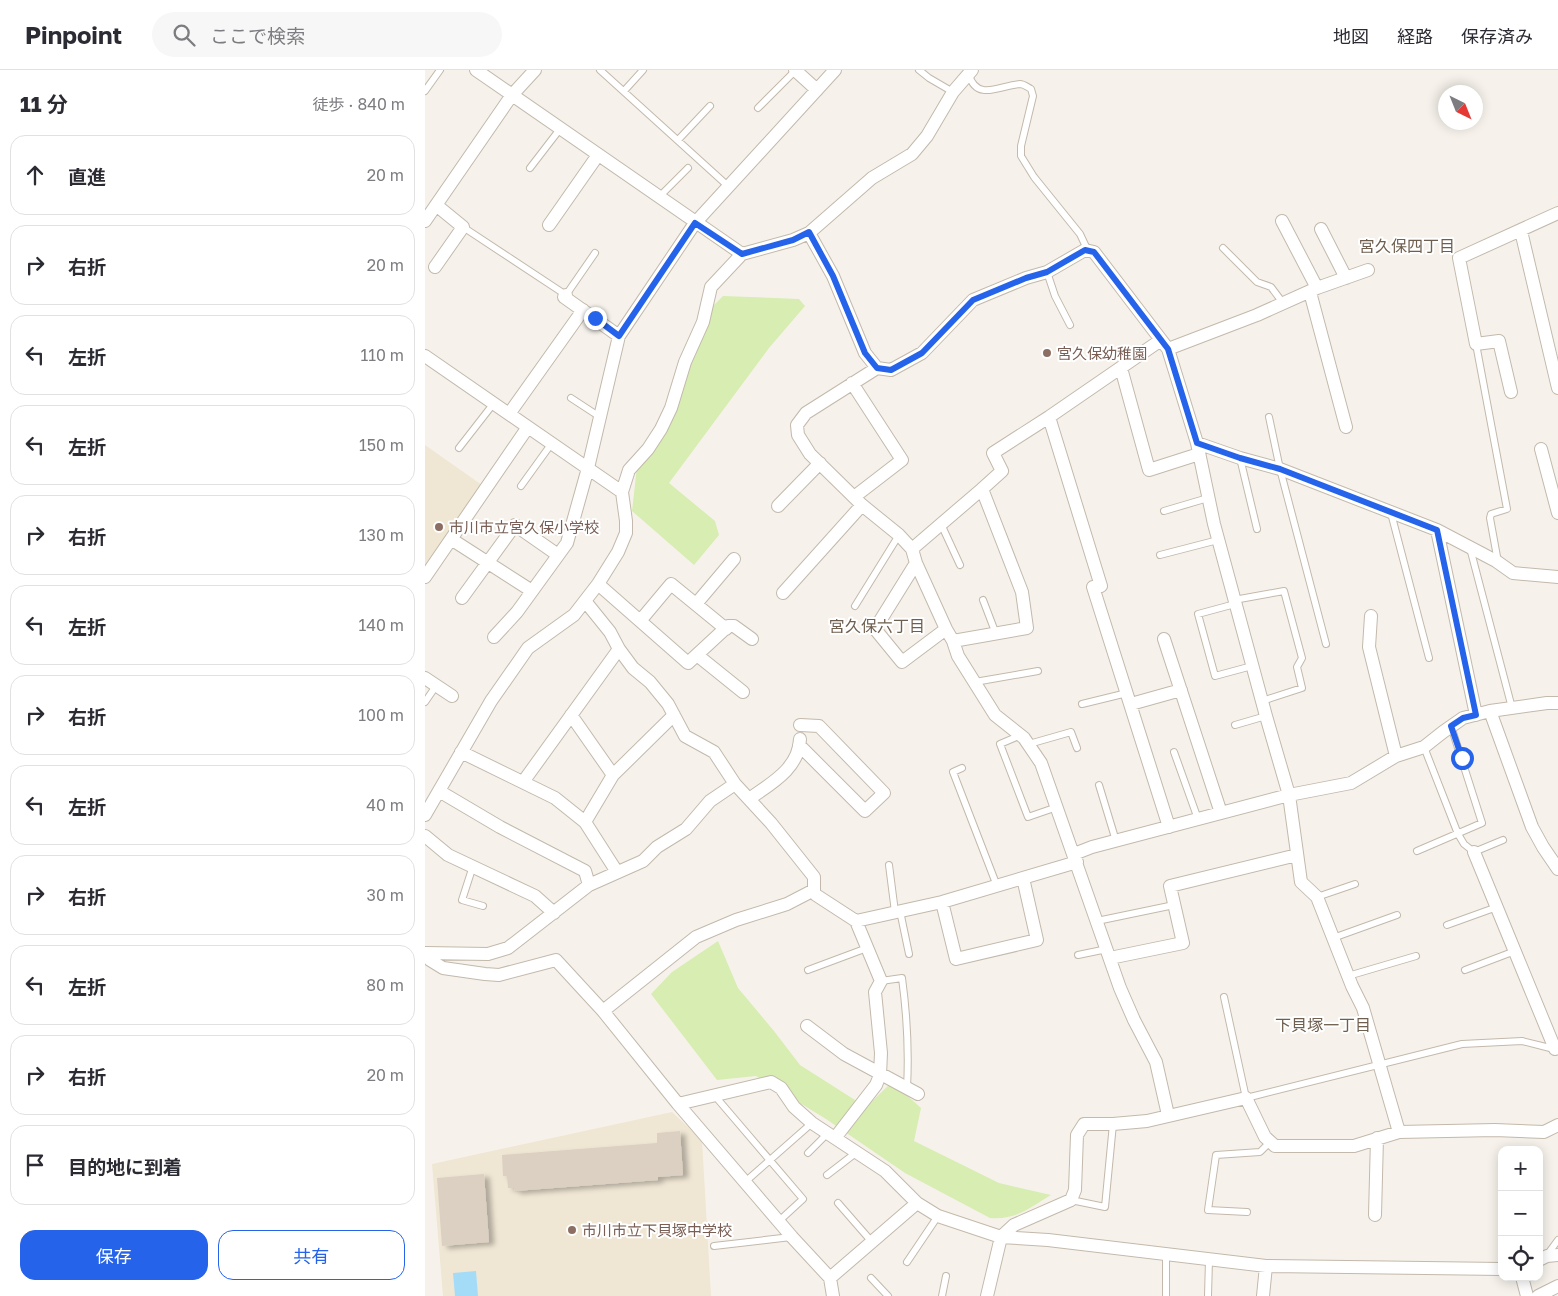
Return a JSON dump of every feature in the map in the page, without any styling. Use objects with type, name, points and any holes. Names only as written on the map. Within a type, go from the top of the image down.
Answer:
[{"type":"street","points":[[476,70],[658,198],[742,254]]},
{"type":"street","points":[[425,221],[512,95],[535,70]]},
{"type":"street","points":[[796,70],[817,90]]},
{"type":"street","points":[[494,637],[517,612],[567,543],[588,468],[619,336],[695,223],[835,70]]},
{"type":"street","points":[[425,815],[491,701],[528,648],[574,616],[598,584],[618,552],[626,533],[621,492],[629,470],[647,449],[671,408],[685,362],[703,322],[711,287],[742,254],[793,240],[809,232],[872,178],[912,154],[927,136],[953,92],[970,73]]},
{"type":"street","points":[[549,225],[598,156]]},
{"type":"street","points":[[435,267],[463,226],[436,205]]},
{"type":"street","points":[[1511,392],[1499,341],[1476,344],[1459,258],[1558,213]]},
{"type":"street","points":[[1282,221],[1313,290],[1346,427]]},
{"type":"street","points":[[1321,229],[1346,278]]},
{"type":"street","points":[[1521,231],[1558,388]]},
{"type":"street","points":[[809,232],[833,276],[865,353],[877,368]]},
{"type":"street","points":[[1168,1115],[1156,1062],[1120,988],[1041,763],[1025,740],[995,715],[958,656],[917,563],[913,548],[857,501],[819,464],[799,435],[797,426],[806,413],[877,368],[891,370],[922,353],[973,300],[1026,278],[1047,272],[1085,250],[1094,252],[1165,344],[1198,448],[1218,540],[1289,795],[1301,882],[1317,897],[1348,976],[1363,1008],[1399,1132]]},
{"type":"street","points":[[913,548],[1002,471],[993,453],[1121,368],[1165,344],[1283,304],[1313,290],[1368,270]]},
{"type":"street","points":[[566,294],[565,296],[619,336]]},
{"type":"street","points":[[509,414],[583,310]]},
{"type":"street","points":[[425,356],[621,492]]},
{"type":"street","points":[[1121,368],[1149,470],[1198,448],[1240,458],[1280,469],[1437,530],[1498,562],[1513,573],[1558,577]]},
{"type":"street","points":[[783,593],[857,501],[902,460],[852,383]]},
{"type":"street","points":[[1049,417],[1101,586],[1093,587],[1169,827]]},
{"type":"street","points":[[425,577],[528,427]]},
{"type":"street","points":[[1541,449],[1558,512]]},
{"type":"street","points":[[779,506],[819,464]]},
{"type":"street","points":[[953,641],[1027,628],[1022,592],[982,488]]},
{"type":"street","points":[[462,598],[515,525],[558,555]]},
{"type":"street","points":[[1437,530],[1476,715]]},
{"type":"street","points":[[451,539],[532,591]]},
{"type":"street","points":[[696,604],[735,559]]},
{"type":"street","points":[[917,563],[875,629],[902,662],[946,629]]},
{"type":"street","points":[[598,584],[688,663],[728,626],[734,626],[752,640]]},
{"type":"street","points":[[640,621],[671,584],[726,629]]},
{"type":"street","points":[[585,602],[610,632],[619,649],[633,668],[650,682],[668,704],[685,736],[713,752],[735,784],[771,823],[814,877],[816,895],[856,921],[881,981],[875,992],[881,1053],[880,1073],[876,1085],[831,1136]]},
{"type":"street","points":[[1371,616],[1369,647],[1396,756]]},
{"type":"street","points":[[1164,639],[1221,813]]},
{"type":"street","points":[[523,782],[619,649]]},
{"type":"street","points":[[697,655],[743,692]]},
{"type":"street","points":[[425,678],[452,696]]},
{"type":"street","points":[[1129,699],[1181,690]]},
{"type":"street","points":[[856,921],[942,902],[1023,878],[1116,841],[1289,795],[1351,783],[1396,756],[1424,747],[1463,718],[1490,711],[1558,703]]},
{"type":"street","points":[[1490,711],[1532,827],[1543,848],[1558,869]]},
{"type":"street","points":[[571,714],[613,775]]},
{"type":"street","points":[[585,822],[613,775],[673,715]]},
{"type":"street","points":[[749,799],[785,772],[793,762],[799,745],[800,722],[819,726],[884,793],[865,811],[799,745]]},
{"type":"street","points":[[461,752],[555,798],[585,822],[617,872]]},
{"type":"street","points":[[425,954],[488,954],[508,948],[589,885],[643,860],[657,847],[686,829],[710,801],[735,784]]},
{"type":"street","points":[[439,791],[500,827],[585,871],[589,885]]},
{"type":"street","points":[[425,836],[448,855],[535,896],[554,913]]},
{"type":"street","points":[[1474,852],[1557,1050]]},
{"type":"street","points":[[1109,954],[1183,944],[1170,886],[1297,855]]},
{"type":"street","points":[[942,902],[956,959],[1037,940],[1023,878]]},
{"type":"street","points":[[603,1011],[696,937],[736,920],[787,904],[814,890]]},
{"type":"street","points":[[425,954],[430,960],[443,968],[499,975],[556,960],[603,1011],[678,1104],[792,1237],[830,1278],[833,1296]]},
{"type":"street","points":[[807,1026],[844,1054],[913,1091]]},
{"type":"street","points":[[678,1104],[771,1082],[781,1088],[794,1107],[812,1123],[885,1172],[917,1203],[938,1216],[1001,1237],[1048,1240],[1266,1266],[1498,1269]]},
{"type":"street","points":[[987,1296],[1001,1237],[1014,1225],[1071,1200],[1075,1190],[1077,1135],[1084,1124],[1147,1121],[1246,1098],[1265,1137],[1275,1146],[1354,1146],[1399,1132],[1495,1130],[1544,1132],[1558,1125]]},
{"type":"street","points":[[1375,1215],[1377,1138]]},
{"type":"street","points":[[830,1278],[917,1203]]},
{"type":"street","points":[[1263,1296],[1266,1266]]},
{"type":"street","points":[[1523,1281],[1527,1296]]},
{"type":"street","points":[[1538,1296],[1558,1286]]},
{"type":"lane","points":[[425,91],[440,70]]},
{"type":"lane","points":[[623,91],[643,70]]},
{"type":"lane","points":[[758,108],[796,70]]},
{"type":"lane","points":[[919,70],[953,92]]},
{"type":"lane","points":[[603,71],[728,186]]},
{"type":"lane","points":[[970,73],[971,82],[976,88],[985,90],[1022,84],[1031,89],[1033,96],[1021,146],[1021,156],[1034,177],[1064,216],[1081,234],[1088,251]]},
{"type":"lane","points":[[678,140],[710,106]]},
{"type":"lane","points":[[530,168],[560,129]]},
{"type":"lane","points":[[658,198],[688,168]]},
{"type":"lane","points":[[463,226],[566,294],[595,253]]},
{"type":"lane","points":[[1223,248],[1257,282],[1271,286],[1283,304]]},
{"type":"lane","points":[[1047,272],[1055,296],[1070,325]]},
{"type":"lane","points":[[1476,344],[1507,509],[1491,514],[1490,518],[1498,562]]},
{"type":"lane","points":[[571,398],[600,418]]},
{"type":"lane","points":[[459,448],[493,403]]},
{"type":"lane","points":[[1269,417],[1280,469],[1325,644]]},
{"type":"lane","points":[[521,486],[551,443]]},
{"type":"lane","points":[[1240,458],[1257,529]]},
{"type":"lane","points":[[1164,512],[1208,498]]},
{"type":"lane","points":[[1391,513],[1429,658]]},
{"type":"lane","points":[[941,524],[960,565]]},
{"type":"lane","points":[[855,606],[899,535]]},
{"type":"lane","points":[[1160,555],[1218,540]]},
{"type":"lane","points":[[1469,547],[1512,708]]},
{"type":"lane","points":[[1252,666],[1215,676],[1197,614],[1235,602],[1284,591],[1302,658],[1297,667],[1302,688],[1262,701]]},
{"type":"lane","points":[[983,600],[996,634]]},
{"type":"lane","points":[[974,682],[1037,671]]},
{"type":"lane","points":[[425,702],[436,686]]},
{"type":"lane","points":[[1082,704],[1129,699]]},
{"type":"lane","points":[[1235,725],[1266,716]]},
{"type":"lane","points":[[1417,851],[1482,823],[1451,726]]},
{"type":"lane","points":[[1057,807],[1028,817],[1000,744],[1071,732],[1077,748]]},
{"type":"lane","points":[[1424,747],[1458,834],[1464,844],[1474,852],[1503,840]]},
{"type":"lane","points":[[1174,752],[1198,819]]},
{"type":"lane","points":[[962,768],[953,772],[997,886]]},
{"type":"lane","points":[[1099,786],[1116,841]]},
{"type":"lane","points":[[889,865],[898,912],[909,954]]},
{"type":"lane","points":[[473,866],[462,900],[483,906]]},
{"type":"lane","points":[[1317,897],[1355,884]]},
{"type":"lane","points":[[1097,921],[1175,905]]},
{"type":"lane","points":[[1447,925],[1497,907]]},
{"type":"lane","points":[[1333,938],[1397,915]]},
{"type":"lane","points":[[808,970],[867,948]]},
{"type":"lane","points":[[1465,970],[1515,951]]},
{"type":"lane","points":[[1078,955],[1109,954]]},
{"type":"lane","points":[[1348,976],[1416,956]]},
{"type":"lane","points":[[881,981],[902,978],[907,1017],[908,1062],[913,1091]]},
{"type":"lane","points":[[1224,997],[1246,1098],[1462,1044],[1522,1042],[1557,1050]]},
{"type":"lane","points":[[714,1095],[803,1199],[779,1221]]},
{"type":"lane","points":[[745,1182],[812,1123]]},
{"type":"lane","points":[[1071,1200],[1105,1207],[1113,1124]]},
{"type":"lane","points":[[808,1152],[831,1136]]},
{"type":"lane","points":[[1247,1212],[1207,1210],[1215,1155],[1260,1152],[1270,1142]]},
{"type":"lane","points":[[827,1175],[857,1152]]},
{"type":"lane","points":[[838,1203],[872,1242]]},
{"type":"lane","points":[[907,1262],[938,1216]]},
{"type":"lane","points":[[714,1246],[792,1237]]},
{"type":"lane","points":[[1548,1257],[1558,1240]]},
{"type":"lane","points":[[1166,1254],[1166,1296]]},
{"type":"lane","points":[[1208,1296],[1209,1260]]},
{"type":"lane","points":[[942,1296],[946,1276]]},
{"type":"lane","points":[[871,1278],[888,1296]]},
{"type":"shaded area","name":"市川市立宮久保小学校","points":[[425,445],[482,485],[425,569]]},
{"type":"shaded area","name":"市川市立下貝塚中学校","points":[[672,1112],[702,1140],[711,1296],[443,1296],[432,1164]]},
{"type":"green space","points":[[723,296],[799,299],[805,306],[769,348],[669,483],[715,521],[719,535],[694,565],[632,511],[637,467],[713,306]]},
{"type":"green space","points":[[718,941],[738,988],[800,1065],[866,1107],[892,1082],[921,1108],[914,1141],[999,1183],[1051,1195],[1029,1209],[1015,1215],[990,1218],[905,1173],[826,1119],[756,1076],[717,1080],[651,994],[672,972]]},
{"type":"water","points":[[476,1271],[478,1296],[455,1296],[453,1273]]},
{"type":"building","points":[[680,1131],[683,1175],[658,1177],[658,1180],[515,1191],[514,1188],[508,1188],[507,1176],[503,1176],[502,1155],[657,1143],[657,1133]]},
{"type":"building","points":[[484,1174],[489,1242],[442,1246],[437,1178]]},
{"type":"place","name":"宮久保幼稚園","points":[[1047,353]]},
{"type":"place","name":"市川市立宮久保小学校","points":[[439,527]]},
{"type":"place","name":"市川市立下貝塚中学校","points":[[572,1230]]},
{"type":"district","name":"宮久保四丁目","points":[[1407,246]]},
{"type":"district","name":"宮久保六丁目","points":[[877,626]]},
{"type":"district","name":"下貝塚一丁目","points":[[1323,1025]]},
{"type":"route","points":[[595,318],[619,336],[695,223],[742,254],[793,240],[809,232],[833,276],[865,353],[877,368],[891,370],[922,353],[973,300],[1026,278],[1047,272],[1085,250],[1094,252],[1168,349],[1197,443],[1280,469],[1345,496],[1437,530],[1476,715],[1463,718],[1451,726],[1462,758]]}]
